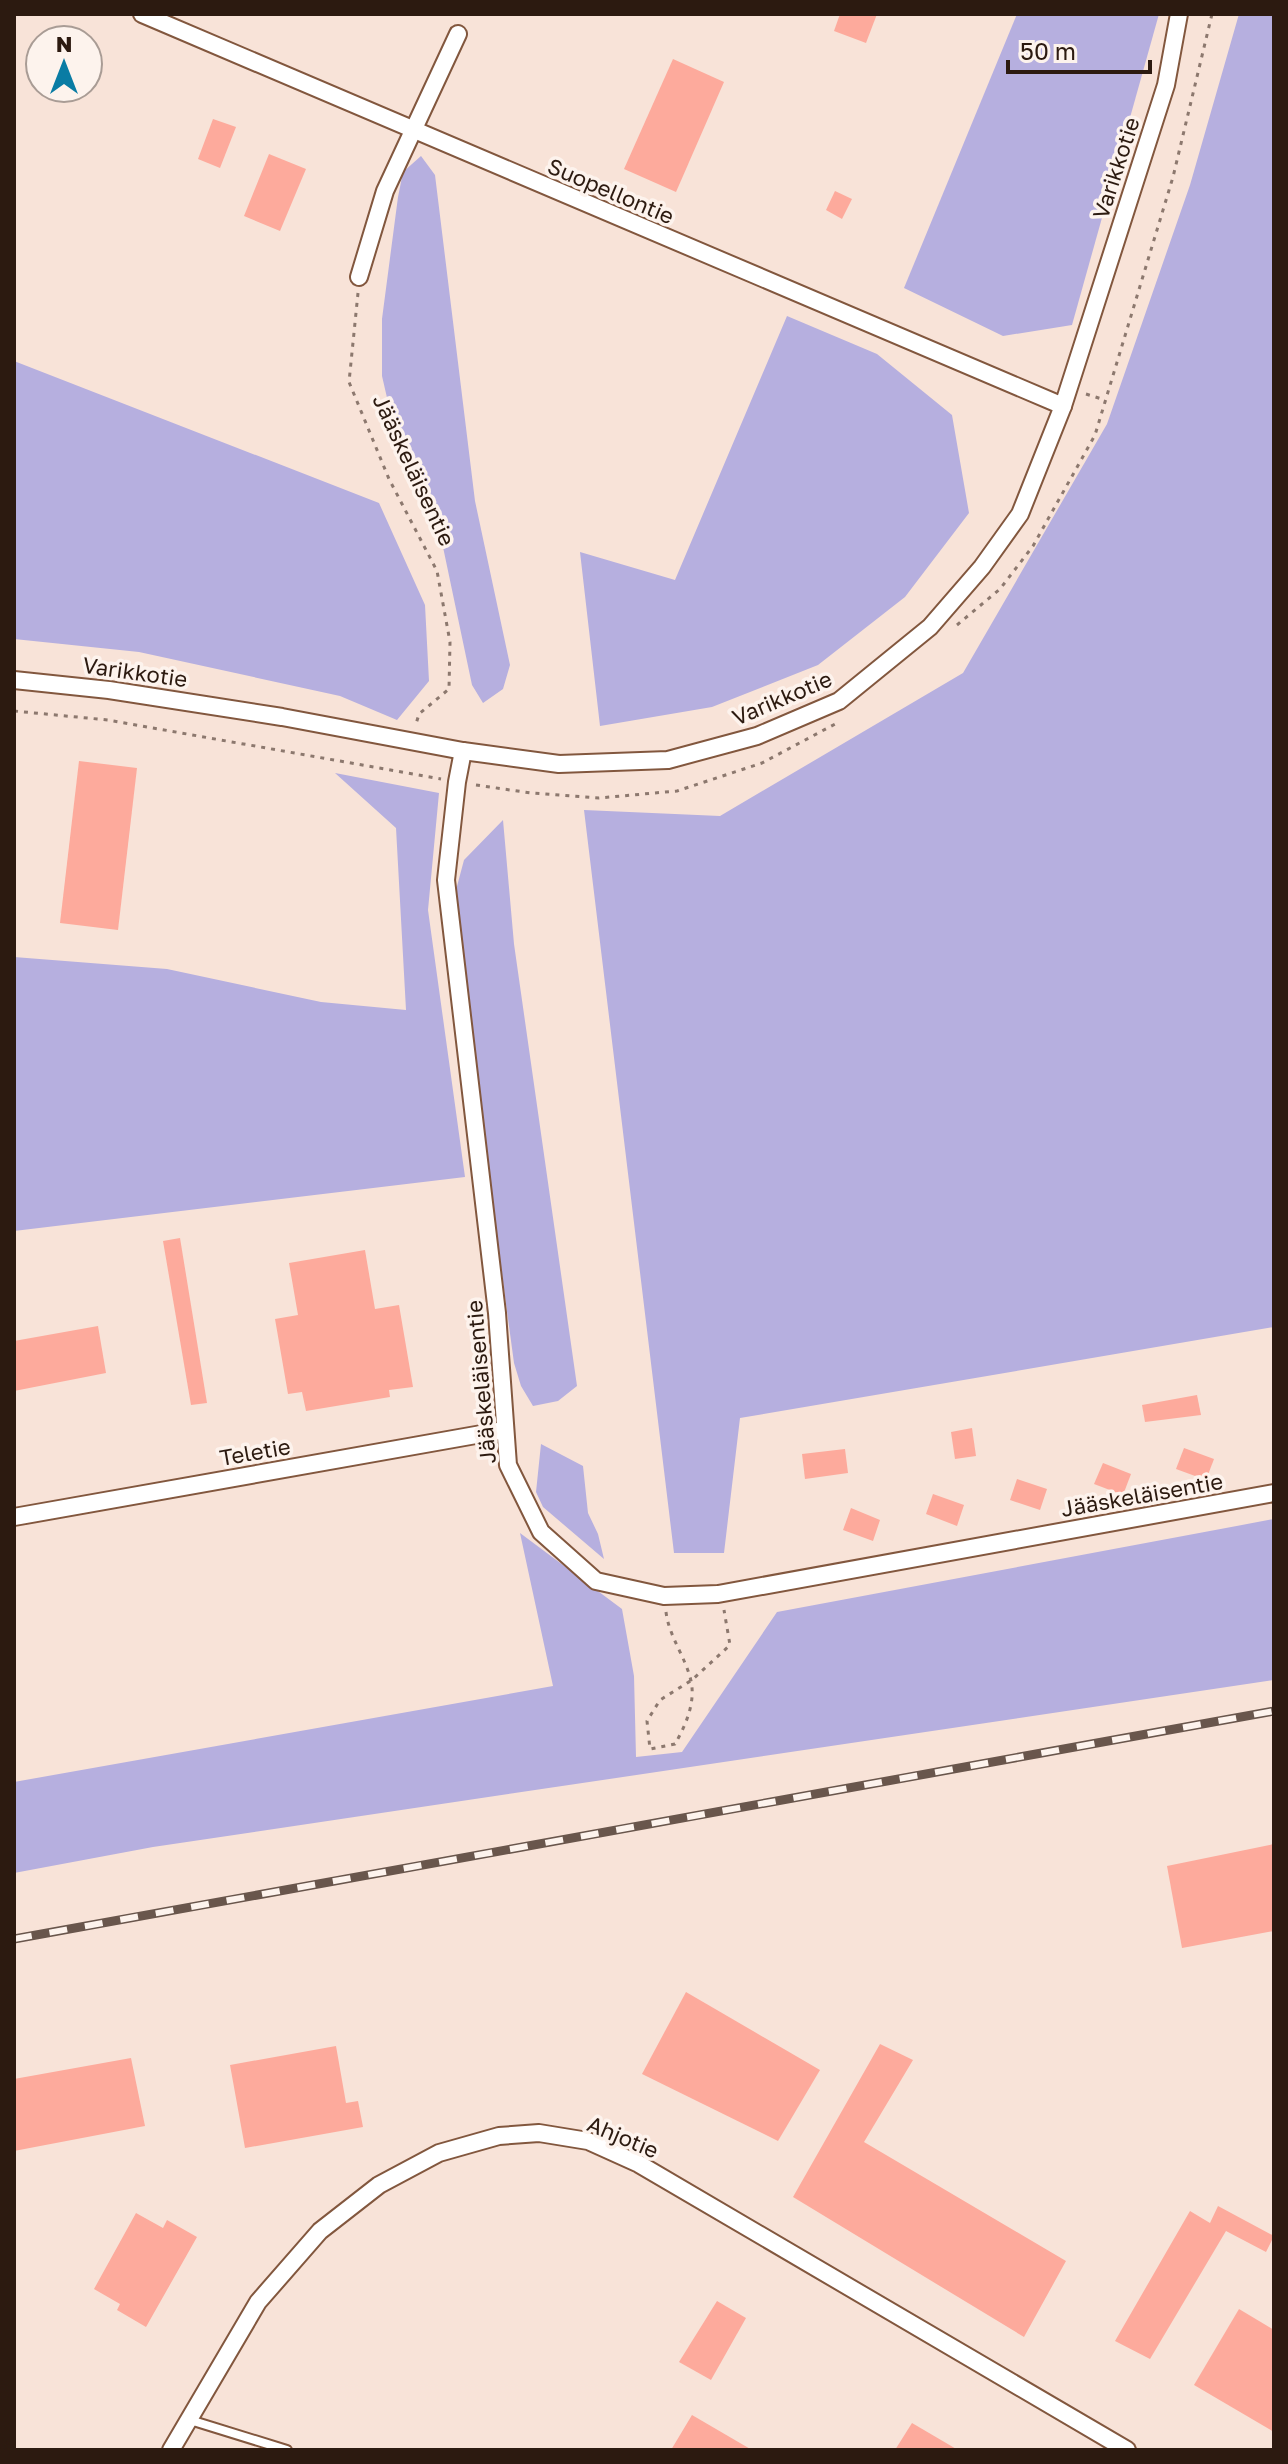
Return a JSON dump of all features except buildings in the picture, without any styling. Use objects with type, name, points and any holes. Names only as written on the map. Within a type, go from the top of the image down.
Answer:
[{"type":"street","name":"Suopellontie","points":[[142,14],[1063,406]]},
{"type":"street","name":"Varikkotie","points":[[14,680],[204,704],[463,751],[559,764],[668,760],[757,736],[839,701],[930,627],[982,567],[1020,514],[1063,406],[1166,85],[1179,14]]},
{"type":"street","points":[[359,277],[385,191],[458,34]]},
{"type":"street","name":"Jääskeläisentie","points":[[463,751],[446,880],[497,1313],[508,1465],[541,1532],[596,1581],[664,1596],[718,1594],[1274,1493]]},
{"type":"street","name":"Teletie","points":[[14,1517],[504,1430]]},
{"type":"street","name":"Ahjotie","points":[[171,2450],[258,2302],[320,2231],[379,2185],[439,2153],[499,2136],[539,2133],[588,2141],[639,2164],[1127,2450]]},
{"type":"lane","points":[[189,2420],[287,2450]]},
{"type":"path","points":[[952,629],[1000,589],[1033,546],[1095,435],[1173,177],[1212,14]]},
{"type":"path","name":"Jääskeläisentie","points":[[359,277],[349,382],[389,479],[437,571],[450,642],[449,689],[419,714],[411,742]]},
{"type":"path","points":[[14,711],[108,720],[457,782],[531,793],[599,798],[677,791],[762,763],[843,719]]},
{"type":"path","points":[[664,1596],[667,1626],[692,1680],[688,1720],[675,1744],[650,1749],[647,1721],[660,1700],[692,1680],[730,1645],[718,1594]]},
{"type":"shaded area","points":[[1017,14],[1159,14],[1072,325],[1003,336],[904,288]]},
{"type":"shaded area","points":[[1239,14],[1274,14],[1274,1327],[740,1418],[724,1553],[674,1553],[584,810],[720,816],[963,673],[1107,424],[1190,185]]},
{"type":"shaded area","points":[[421,156],[435,175],[475,501],[510,665],[503,689],[483,703],[472,685],[435,509],[400,454],[382,376],[382,319],[398,197],[403,172]]},
{"type":"shaded area","points":[[787,316],[877,354],[952,415],[969,513],[905,597],[818,665],[712,707],[600,726],[580,552],[675,580]]},
{"type":"shaded area","points":[[14,361],[379,503],[425,605],[429,681],[397,720],[340,696],[139,652],[14,639]]},
{"type":"shaded area","points":[[335,773],[439,793],[428,910],[465,1177],[14,1231],[14,957],[167,969],[321,1002],[406,1010],[396,828]]},
{"type":"shaded area","points":[[503,820],[514,944],[577,1386],[558,1401],[533,1406],[521,1386],[514,1363],[452,905],[464,860]]},
{"type":"shaded area","points":[[541,1444],[583,1466],[588,1513],[598,1534],[604,1559],[543,1507],[536,1492]]},
{"type":"shaded area","points":[[1274,1519],[1274,1680],[153,1847],[14,1873],[14,1782],[553,1686],[520,1533],[622,1609],[634,1676],[636,1757],[682,1752],[777,1612]]},
{"type":"railway","points":[[14,1939],[1274,1711]]}]
